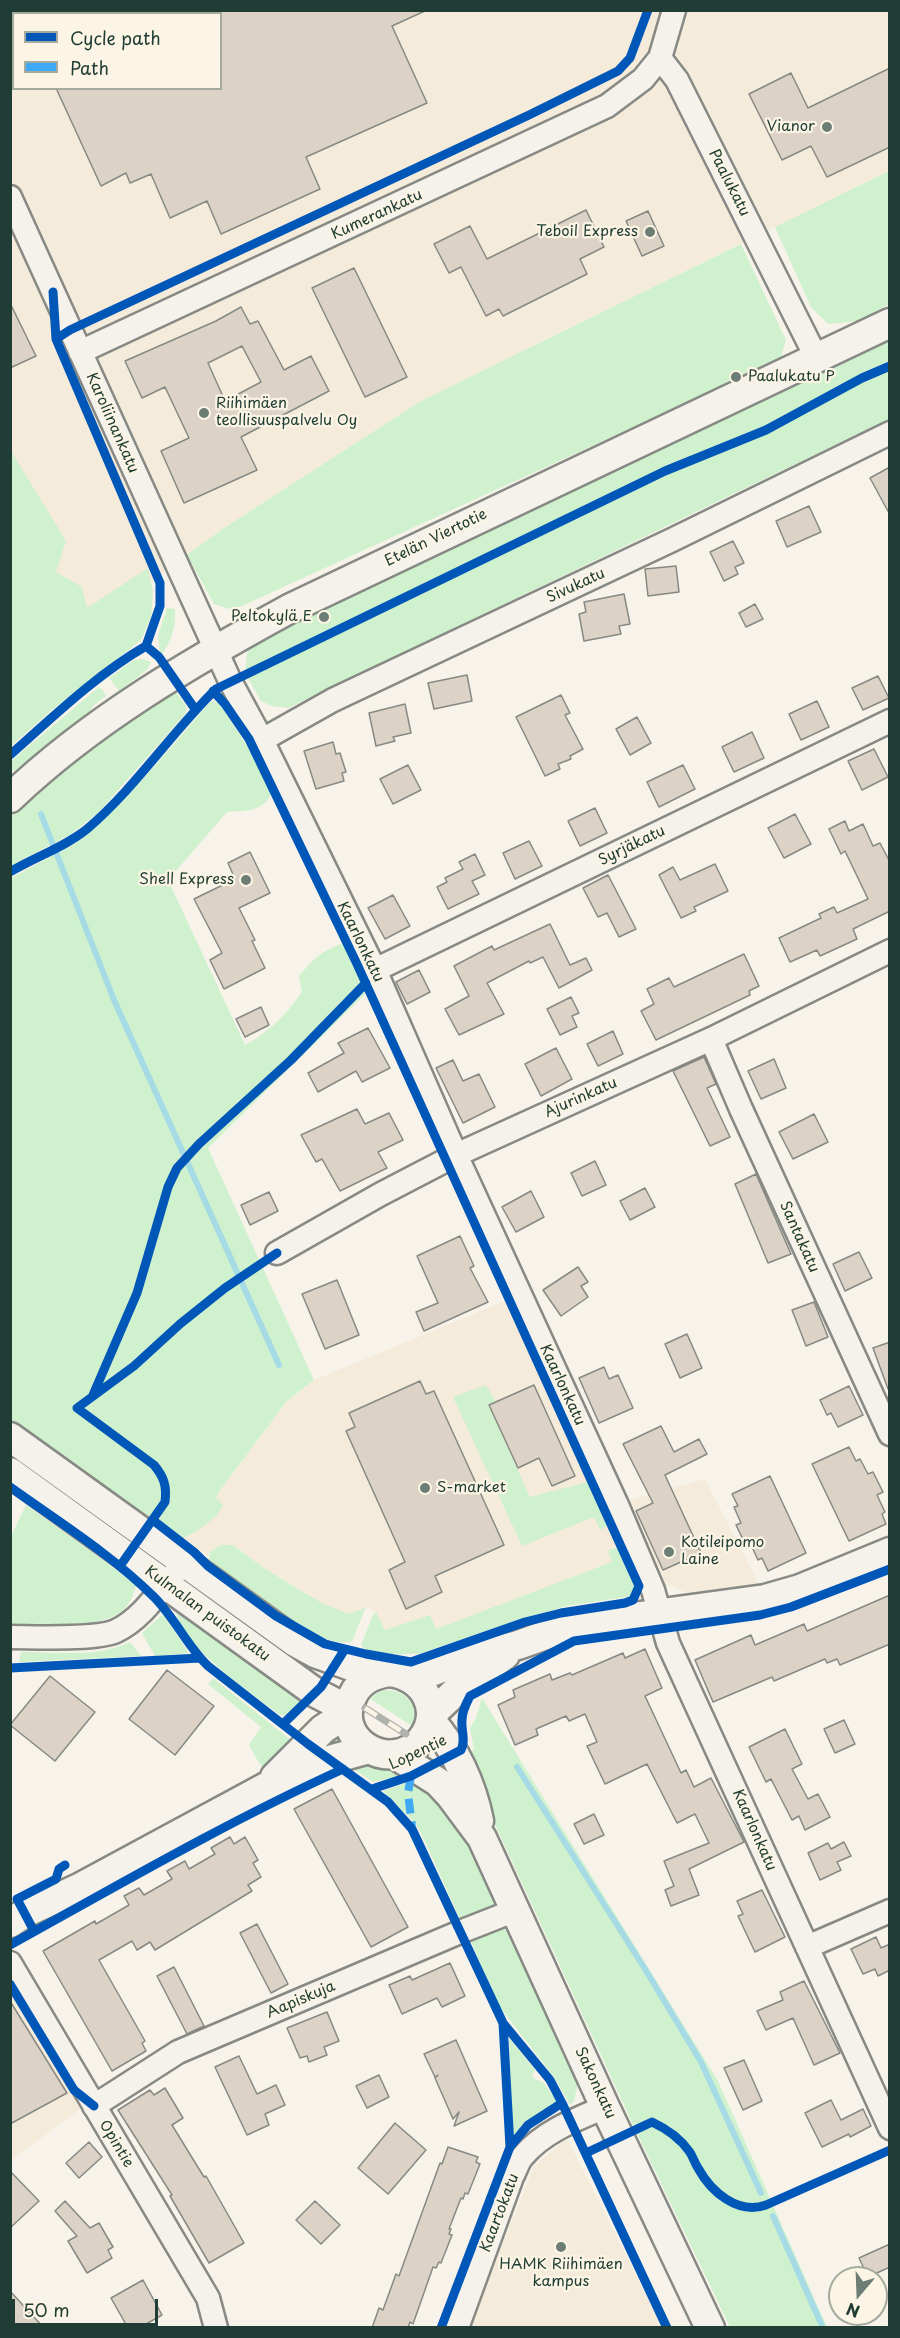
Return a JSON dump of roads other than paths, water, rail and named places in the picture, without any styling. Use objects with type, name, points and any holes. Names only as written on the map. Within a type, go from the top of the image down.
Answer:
[{"type":"street","points":[[660,58],[674,10]]},
{"type":"street","name":"Kumerankatu","points":[[80,352],[581,120],[607,106],[643,79],[660,58]]},
{"type":"street","name":"Paalukatu","points":[[660,58],[677,80],[816,357]]},
{"type":"street","name":"Karoliinankatu","points":[[10,197],[215,649]]},
{"type":"street","name":"Etelän Viertotie","points":[[10,798],[42,769],[98,725],[171,675],[289,609],[890,323]]},
{"type":"street","name":"Sivukatu","points":[[262,740],[333,700],[672,540],[890,433]]},
{"type":"street","name":"Kaarlonkatu","points":[[215,649],[375,970],[456,1155],[617,1504],[650,1583],[668,1643],[890,2128]]},
{"type":"street","name":"Syrjäkatu","points":[[375,970],[890,722]]},
{"type":"street","name":"Ajurinkatu","points":[[278,1253],[381,1194],[456,1155],[711,1039],[890,951]]},
{"type":"street","name":"Santakatu","points":[[711,1039],[749,1129],[890,1434]]},
{"type":"street","name":"Kulmalan puistokatu","points":[[10,1437],[316,1693],[347,1711]]},
{"type":"street","name":"Kulmalan puistokatu","points":[[10,1472],[175,1574],[295,1642],[315,1653],[376,1675]]},
{"type":"street","name":"Lopentie","points":[[404,1675],[421,1676],[465,1659],[518,1645],[574,1625],[765,1599],[800,1589],[890,1552]]},
{"type":"street","points":[[10,1637],[92,1635],[115,1632],[134,1619],[175,1574]]},
{"type":"street","name":"Lopentie","points":[[432,1718],[456,1690],[518,1645]]},
{"type":"street","points":[[390,1672],[404,1675],[423,1689],[432,1718],[424,1736],[418,1743],[402,1752],[381,1752],[361,1743],[350,1728],[347,1711],[360,1685],[376,1675],[390,1672]]},
{"type":"street","name":"Lopentie","points":[[266,1787],[323,1729],[347,1711]]},
{"type":"street","name":"Sakonkatu","points":[[432,1718],[446,1738],[476,1802],[482,1838]]},
{"type":"street","name":"Lopentie","points":[[10,1923],[266,1787],[329,1760],[381,1752]]},
{"type":"street","name":"Sakonkatu","points":[[381,1752],[438,1782],[450,1794],[482,1838],[605,2107],[710,2328]]},
{"type":"street","name":"Aapiskuja","points":[[94,2106],[178,2052],[516,1910]]},
{"type":"street","points":[[807,1947],[890,1911]]},
{"type":"street","name":"Opintie","points":[[10,1963],[208,2298],[216,2328]]},
{"type":"street","name":"Kaartokatu","points":[[457,2328],[512,2177],[522,2157],[542,2139],[562,2126],[605,2107]]},
{"type":"waterway","points":[[41,814],[114,1000],[279,1365]]},
{"type":"waterway","points":[[517,1767],[701,2062],[761,2193]]},
{"type":"waterway","points":[[773,2216],[823,2328]]},
{"type":"railway","points":[[365,1708],[406,1734]]},
{"type":"place","name":"Vianor","points":[[827,127]]},
{"type":"place","name":"Teboil Express","points":[[650,232]]},
{"type":"place","name":"Paalukatu P","points":[[736,377]]},
{"type":"place","name":"Riihimäen teollisuuspalvelu Oy","points":[[204,413]]},
{"type":"place","name":"Peltokylä E","points":[[324,617]]},
{"type":"place","name":"Shell Express","points":[[246,880]]},
{"type":"place","name":"S-market","points":[[425,1488]]},
{"type":"place","name":"Kotileipomo Laine","points":[[669,1552]]},
{"type":"place","name":"HAMK Riihimäen kampus","points":[[561,2247]]}]
